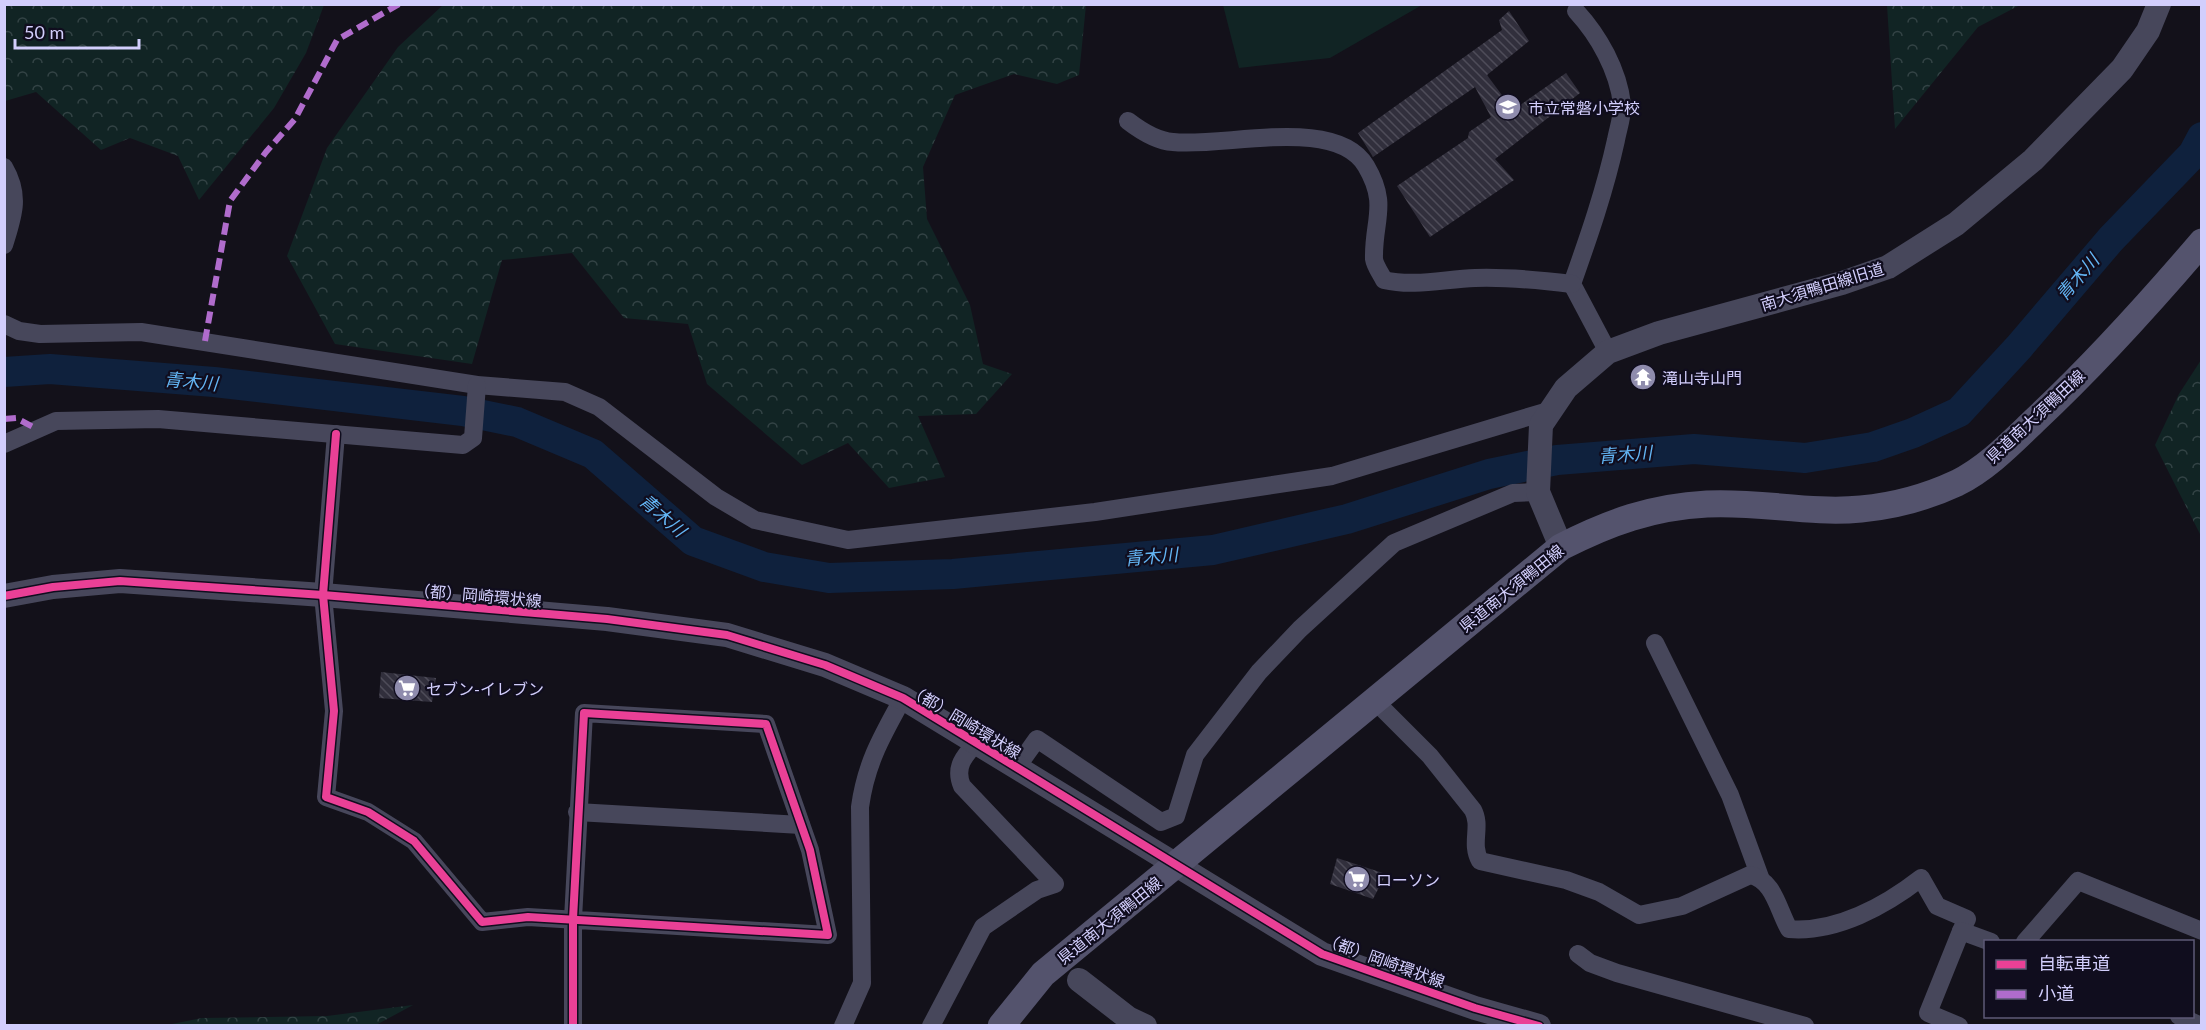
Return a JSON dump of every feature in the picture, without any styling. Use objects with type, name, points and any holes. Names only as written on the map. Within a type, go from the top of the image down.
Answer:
[{"type":"main road","name":"県道南大須鴨田線","points":[[1002,1026],[1043,974],[1561,547],[1608,523],[1653,510],[1709,503],[1796,509],[1860,509],[1913,500],[1958,482],[1996,457],[2054,402],[2152,301],[2202,242]]},
{"type":"street","name":"南大須鴨田線旧道","points":[[1544,418],[1566,388],[1608,352],[1659,333],[1842,283],[1888,267],[1956,224],[2033,160],[2122,69],[2148,31],[2159,4]]},
{"type":"street","points":[[1576,11],[1591,27],[1609,60],[1618,85],[1622,107],[1606,186],[1572,284],[1608,352]]},
{"type":"street","points":[[1128,121],[1142,131],[1172,142],[1316,137],[1343,145],[1365,163],[1376,185],[1380,205],[1374,261],[1384,280],[1401,284],[1474,278],[1519,278],[1572,284]]},
{"type":"street","points":[[4,167],[9,176],[16,206],[4,245]]},
{"type":"street","points":[[4,324],[19,332],[40,334],[141,332],[475,388],[565,392],[599,406],[717,496],[755,520],[848,540],[1095,512],[1332,476],[1544,418],[1539,486],[1561,547]]},
{"type":"street","points":[[4,444],[56,421],[158,419],[463,445],[473,438],[475,388]]},
{"type":"street","points":[[336,434],[323,595],[334,711],[326,797],[368,812],[414,841],[482,922],[528,917],[573,919],[828,935],[810,850],[766,724],[584,713],[573,919],[573,1026]]},
{"type":"street","points":[[1017,767],[1037,739],[1161,822],[1176,816],[1195,755],[1259,672],[1300,629],[1394,543],[1513,493],[1539,486]]},
{"type":"street","name":"（都）岡崎環状線","points":[[4,596],[53,587],[120,581],[323,595],[607,619],[727,635],[825,665],[903,698],[1322,954],[1471,1017],[1539,1026]]},
{"type":"street","points":[[1655,643],[1730,795],[1760,877],[1769,886],[1789,929],[1824,927],[1874,909],[1921,878],[1937,906],[1967,919],[1928,1013],[1959,1026]]},
{"type":"street","points":[[843,1026],[862,983],[860,807],[863,783],[872,755],[903,698]]},
{"type":"street","points":[[1374,700],[1430,756],[1473,810],[1478,820],[1474,843],[1480,861],[1566,880],[1599,892],[1639,915],[1682,906],[1750,874],[1760,877]]},
{"type":"street","points":[[931,1026],[983,927],[1037,890],[1055,884],[966,792],[958,775],[959,765],[977,742]]},
{"type":"street","points":[[577,812],[801,825]]},
{"type":"street","points":[[2027,940],[2078,881],[2202,932]]},
{"type":"street","points":[[1961,931],[1986,940]]},
{"type":"street","points":[[1578,954],[1590,963],[1617,973],[1805,1026]]},
{"type":"street","points":[[1079,980],[1128,1018],[1145,1026]]},
{"type":"street","points":[[2181,1018],[2201,1026]]},
{"type":"green space","points":[[7,4],[324,5],[306,53],[274,108],[199,200],[178,156],[130,138],[101,150],[36,92],[5,101],[4,6]]},
{"type":"green space","points":[[1223,4],[1422,5],[1330,58],[1239,68]]},
{"type":"green space","points":[[1887,4],[2020,5],[1978,27],[1895,129]]},
{"type":"green space","points":[[443,5],[1086,5],[1079,75],[1057,84],[1014,74],[955,95],[923,167],[927,219],[970,305],[983,364],[1012,374],[976,414],[918,416],[945,477],[889,488],[848,443],[802,465],[707,384],[688,324],[624,318],[572,253],[502,260],[472,364],[335,344],[287,256],[327,148],[398,47]]},
{"type":"green space","points":[[2201,360],[2201,536],[2155,445],[2179,394]]},
{"type":"green space","points":[[413,1005],[376,1025],[167,1025],[202,1018],[327,1016]]},
{"type":"building","points":[[1509,11],[1529,41],[1487,75],[1513,110],[1566,73],[1580,93],[1495,159],[1514,180],[1430,237],[1397,186],[1468,138],[1469,132],[1491,117],[1475,87],[1373,157],[1358,133],[1502,30],[1499,20]]},
{"type":"building","name":"セブン-イレブン","points":[[381,672],[436,678],[432,702],[379,698]]},
{"type":"building","name":"ローソン","points":[[1337,858],[1386,874],[1373,899],[1330,884]]},
{"type":"waterway","name":"青木川","points":[[4,372],[50,369],[214,382],[463,411],[517,422],[593,454],[693,541],[764,567],[829,578],[953,574],[1213,550],[1347,519],[1489,474],[1557,460],[1694,449],[1805,458],[1873,447],[1913,433],[1959,412],[2019,347],[2111,239],[2193,154],[2202,137]]},
{"type":"marked path","points":[[205,341],[230,201],[266,152],[295,119],[337,40],[399,4]]},
{"type":"marked path","points":[[4,419],[16,418],[37,429]]},
{"type":"cycle path","points":[[336,434],[323,595],[334,711],[326,797],[368,812],[414,841],[482,922],[528,917],[828,935],[810,850],[766,724],[584,713],[573,919],[573,1026]]},
{"type":"cycle path","points":[[4,596],[53,587],[120,581],[323,595],[607,619],[727,635],[825,665],[903,698],[1322,954],[1475,1008],[1539,1026]]},
{"type":"place","name":"市立常磐小学校","points":[[1508,107]]},
{"type":"place","name":"滝山寺山門","points":[[1643,377]]},
{"type":"place","name":"セブン-イレブン","points":[[407,688]]},
{"type":"place","name":"ローソン","points":[[1357,879]]}]
